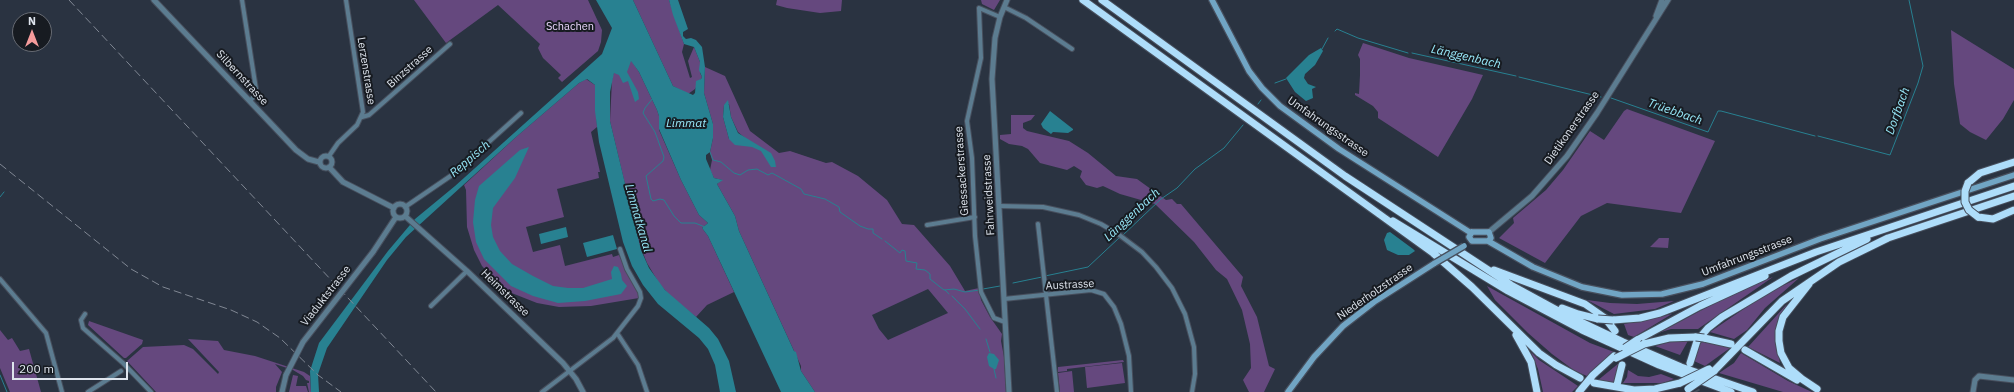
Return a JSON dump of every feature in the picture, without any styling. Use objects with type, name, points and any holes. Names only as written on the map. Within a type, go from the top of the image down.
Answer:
[{"type":"highway","points":[[1083,0],[1287,149],[1386,217],[1457,272],[1547,359],[1580,378]]},
{"type":"highway","points":[[1102,0],[1345,176],[1420,227],[1484,266],[1511,285],[1618,340],[1690,371],[1752,392]]},
{"type":"highway","points":[[2014,162],[1980,173],[1968,183],[1965,191],[1965,202],[1969,210],[1978,217],[1985,219],[1996,218],[2014,210]]},
{"type":"highway","points":[[1493,272],[1568,311],[1598,319],[1613,320],[1640,318],[1660,313],[1767,270],[2014,186]]},
{"type":"highway","points":[[1685,391],[1711,370],[1782,301],[1813,279],[1849,257],[1878,242],[2014,196]]},
{"type":"highway","points":[[1386,217],[1402,225],[1508,290],[1577,328],[1654,363],[1731,392]]},
{"type":"highway","points":[[1690,363],[1694,346],[1700,336],[1728,313],[1774,285],[1824,259],[1911,220]]},
{"type":"highway","points":[[1581,390],[1593,375],[1637,340],[1730,291],[1838,245]]},
{"type":"highway","points":[[1484,266],[1580,301],[1605,318],[1615,330]]},
{"type":"highway","points":[[1813,279],[1785,314],[1780,327],[1779,338],[1781,353],[1790,368],[1802,379],[1820,391]]},
{"type":"highway","points":[[1509,323],[1530,358],[1535,375],[1537,392]]},
{"type":"highway","points":[[1615,357],[1644,344],[1669,338],[1700,337],[1733,347]]},
{"type":"highway","points":[[1745,350],[1820,391]]},
{"type":"highway","points":[[1617,385],[1622,365]]},
{"type":"highway","points":[[1594,383],[1613,388],[1639,390],[1660,388],[1680,383],[1711,370]]},
{"type":"main road","name":"Umfahrungsstrasse","points":[[1212,0],[1246,67],[1262,88],[1280,106],[1296,120],[1471,233]]},
{"type":"main road","name":"Umfahrungsstrasse","points":[[1488,241],[1533,267],[1582,288],[1622,295],[1662,294],[1703,284],[1820,239],[2014,175]]},
{"type":"main road","points":[[1489,232],[1491,238],[1488,241],[1470,240],[1469,235],[1471,233],[1489,232]]},
{"type":"main road","name":"Niederholzstrasse","points":[[1288,392],[1307,364],[1337,331],[1369,306],[1464,246],[1470,240]]},
{"type":"street","name":"Silbernstrasse","points":[[154,0],[302,155],[308,159],[319,162]]},
{"type":"street","points":[[242,0],[256,89],[255,95],[250,101]]},
{"type":"street","name":"Lerzenstrasse","points":[[329,156],[336,146],[358,125],[362,117],[363,107],[346,0]]},
{"type":"street","name":"Fahrweidstrasse","points":[[1007,0],[1000,17],[994,45],[992,79],[1009,392]]},
{"type":"street","name":"Dietikonerstrasse","points":[[1654,20],[1662,0]]},
{"type":"street","name":"Dietikonerstrasse","points":[[1489,232],[1532,196],[1567,156],[1600,108],[1668,0]]},
{"type":"street","points":[[1004,7],[1026,18],[1072,49]]},
{"type":"street","name":"Giessackerstrasse","points":[[1000,17],[979,8],[981,58],[967,121],[972,158],[975,236],[981,289],[994,318],[1005,322]]},
{"type":"street","name":"Binzstrasse","points":[[362,117],[369,115],[450,44]]},
{"type":"street","points":[[405,207],[452,175],[521,113]]},
{"type":"street","points":[[330,167],[332,162],[329,156],[322,156],[319,162],[323,167],[330,167],[343,182],[394,208]]},
{"type":"street","points":[[394,208],[398,205],[405,207]]},
{"type":"street","points":[[1000,206],[1032,206],[1069,212],[1092,220],[1125,238],[1156,267],[1179,300],[1185,314],[1194,347],[1196,374],[1192,392]]},
{"type":"street","points":[[394,208],[393,214],[396,217],[401,218],[407,217],[405,207]]},
{"type":"street","name":"Viaduktstrasse","points":[[282,392],[286,375],[303,342],[373,252],[396,217]]},
{"type":"street","name":"Heimstrasse","points":[[407,217],[467,271],[571,372],[583,392]]},
{"type":"street","points":[[927,225],[975,217]]},
{"type":"street","points":[[1038,224],[1057,392]]},
{"type":"street","points":[[542,392],[553,382],[571,372],[617,333],[638,306],[641,298],[640,292],[627,269],[620,248]]},
{"type":"street","points":[[431,306],[467,271]]},
{"type":"street","points":[[0,279],[46,333],[62,392]]},
{"type":"street","name":"Austrasse","points":[[1004,299],[1091,290],[1107,296],[1114,307],[1121,324],[1129,356],[1131,392]]},
{"type":"street","points":[[85,314],[81,320],[83,328],[120,360],[151,392]]},
{"type":"street","points":[[617,333],[638,364],[647,392]]},
{"type":"street","points":[[88,392],[121,371]]},
{"type":"street","points":[[1973,392],[1976,377],[1981,376],[2014,380]]},
{"type":"green space","name":"Schachen","points":[[414,0],[588,0],[602,30],[601,42],[598,51],[562,82],[558,78],[561,75],[543,58],[538,48],[540,44],[498,5],[446,43]]},
{"type":"green space","points":[[633,0],[669,0],[684,44],[682,52],[690,78],[692,77],[688,61],[694,47],[700,62],[700,73],[702,77],[695,89],[688,94],[673,86]]},
{"type":"green space","points":[[777,0],[842,0],[841,11],[820,13],[776,5]]},
{"type":"green space","points":[[981,0],[1000,0],[994,10],[982,4]]},
{"type":"green space","points":[[1951,30],[2014,69],[2014,100],[2003,119],[1986,140],[1970,132],[1960,124],[1954,84]]},
{"type":"green space","points":[[1363,43],[1409,58],[1483,75],[1472,99],[1438,157],[1378,118],[1378,112],[1373,106],[1355,95],[1355,93],[1359,94],[1360,59],[1358,55]]},
{"type":"green space","points":[[623,48],[639,72],[657,110],[659,116],[659,130],[681,180],[699,215],[708,223],[702,228],[708,236],[734,292],[707,305],[696,317],[670,296],[659,283],[647,263],[639,243],[610,121],[612,80],[616,62]]},
{"type":"green space","points":[[705,67],[725,76],[750,131],[779,153],[790,151],[826,163],[832,162],[858,176],[887,200],[902,224],[914,225],[950,266],[965,291],[979,288],[981,300],[990,317],[1002,334],[1001,341],[1004,357],[1006,392],[815,392],[801,371],[801,366],[739,231],[735,216],[717,184],[722,180],[714,178],[710,170],[712,160],[710,152],[713,138],[713,124],[704,93]],"holes":[[[729,104],[731,117],[738,132],[745,138],[729,139],[723,117],[724,105]],[[928,289],[948,313],[888,340],[879,329],[872,315]]]},
{"type":"green space","points":[[586,79],[595,85],[597,127],[591,132],[600,172],[598,172],[599,178],[557,189],[564,217],[526,227],[533,252],[560,245],[565,266],[612,254],[613,257],[619,255],[638,292],[639,298],[591,306],[559,307],[537,303],[504,290],[482,266],[474,250],[467,227],[466,190],[464,185],[516,137],[579,83]]},
{"type":"green space","points":[[1627,109],[1715,141],[1681,213],[1607,203],[1581,216],[1545,263],[1499,238],[1514,223],[1513,218],[1546,190],[1563,170],[1590,131],[1604,140],[1624,111]]},
{"type":"green space","points":[[1011,115],[1035,115],[1031,120],[1023,123],[1023,128],[1027,131],[1069,141],[1088,153],[1116,176],[1137,179],[1166,200],[1172,199],[1177,204],[1181,204],[1243,277],[1241,286],[1257,317],[1269,366],[1275,369],[1264,392],[1249,392],[1243,380],[1251,368],[1250,344],[1242,310],[1227,279],[1216,270],[1194,242],[1155,204],[1120,194],[1103,186],[1097,188],[1086,185],[1080,177],[1082,171],[1074,166],[1067,170],[1040,163],[1028,149],[1022,146],[1009,144],[1000,139],[1000,135],[1011,134]]},
{"type":"green space","points":[[1659,238],[1669,238],[1668,248],[1650,247]]},
{"type":"green space","points":[[1773,277],[1698,329],[1671,329],[1658,333],[1738,291]]},
{"type":"green space","points":[[1799,278],[1765,308],[1747,330],[1734,339],[1710,332],[1767,293]]},
{"type":"green space","points":[[1487,286],[1590,343],[1614,352],[1613,354],[1587,376],[1575,371],[1552,354],[1528,333],[1495,300]]},
{"type":"green space","points":[[1587,300],[1637,304],[1674,301],[1655,309],[1614,314]]},
{"type":"green space","points":[[1787,304],[1777,324],[1775,338],[1780,363],[1748,347]]},
{"type":"green space","points":[[1672,314],[1634,337],[1628,335],[1624,324]]},
{"type":"green space","points":[[89,321],[143,340],[142,344],[126,358],[124,358],[88,325]]},
{"type":"green space","points":[[0,330],[8,340],[12,338],[20,351],[29,349],[41,392],[10,392],[0,368]]},
{"type":"green space","points":[[188,339],[218,341],[224,350],[255,356],[304,372],[310,376],[311,392],[309,392],[307,383],[309,383],[309,381],[303,376],[293,370],[275,364],[282,372],[276,387],[276,392],[156,392],[127,361],[143,347],[184,345],[193,349],[218,374],[219,372]]},
{"type":"green space","points":[[1689,339],[1680,355],[1655,346],[1676,340]]},
{"type":"green space","points":[[1702,341],[1715,343],[1730,348],[1705,366],[1694,361],[1696,349]]},
{"type":"green space","points":[[1531,352],[1539,360],[1578,386],[1572,392],[1543,392],[1538,369]]},
{"type":"green space","points":[[1741,353],[1788,381],[1812,392],[1783,392],[1719,373],[1734,363]]},
{"type":"green space","points":[[1123,360],[1124,362],[1067,369],[1067,371],[1058,372],[1058,367]]},
{"type":"green space","points":[[1122,363],[1125,383],[1087,388],[1085,367]]},
{"type":"green space","points":[[1619,363],[1617,376],[1613,385],[1597,381]]},
{"type":"green space","points":[[1628,370],[1638,376],[1649,377],[1661,374],[1674,379],[1663,383],[1623,383],[1627,377]]},
{"type":"green space","points":[[1072,371],[1074,392],[1060,392],[1058,373]]},
{"type":"green space","points":[[293,375],[298,376],[296,386],[306,386],[308,392],[289,392]]},
{"type":"water","name":"Limmat","points":[[596,0],[633,0],[673,86],[693,95],[695,93],[696,81],[702,77],[699,70],[700,62],[694,47],[684,44],[673,15],[669,0],[678,0],[688,29],[683,32],[683,36],[686,39],[691,38],[696,40],[702,47],[705,67],[704,93],[713,124],[713,138],[710,152],[706,155],[706,159],[714,178],[723,180],[717,184],[735,216],[739,231],[794,351],[796,352],[801,371],[815,392],[781,392],[708,236],[702,228],[708,223],[699,215],[681,180],[659,129],[659,116],[657,110],[639,72],[631,61],[627,72],[638,92],[639,99],[635,102],[628,81],[623,83],[619,75],[614,73],[610,92],[610,121],[641,250],[649,268],[665,290],[709,328],[718,339],[729,361],[736,392],[720,392],[715,365],[708,349],[699,338],[658,304],[643,285],[632,266],[623,242],[599,142],[595,111],[595,85],[587,79],[579,83],[516,137],[406,237],[387,260],[327,348],[318,374],[319,392],[311,392],[310,371],[319,343],[388,251],[415,219],[455,186],[602,54],[612,28]]},
{"type":"water","points":[[1321,48],[1323,51],[1315,65],[1305,74],[1304,78],[1308,84],[1316,87],[1312,89],[1313,98],[1306,101],[1295,92],[1286,78],[1309,55]]},
{"type":"water","points":[[728,100],[731,117],[738,133],[771,153],[776,167],[771,167],[761,151],[752,147],[735,145],[729,139],[723,117],[724,105]]},
{"type":"water","points":[[1050,111],[1073,130],[1068,133],[1053,132],[1051,134],[1043,128],[1041,124]]},
{"type":"water","points":[[529,147],[515,178],[493,208],[491,225],[493,237],[500,251],[512,264],[553,286],[583,288],[612,279],[611,272],[614,266],[618,267],[622,280],[627,286],[621,294],[585,301],[558,303],[533,296],[511,286],[484,259],[476,242],[473,222],[475,200],[479,186],[520,150]]},
{"type":"water","points":[[566,227],[568,237],[541,244],[539,234]]},
{"type":"water","points":[[1390,232],[1415,251],[1409,255],[1398,255],[1387,250],[1384,240],[1387,233]]},
{"type":"water","points":[[613,235],[617,249],[587,257],[583,243]]},
{"type":"water","points":[[989,353],[994,354],[999,360],[996,369],[989,366],[987,357]]},
{"type":"waterway","name":"Dorfbach","points":[[1818,136],[1890,155],[1918,83],[1923,66],[1909,0]]},
{"type":"waterway","points":[[1335,31],[1337,29],[1358,38],[1408,53]]},
{"type":"waterway","points":[[1322,49],[1328,38]]},
{"type":"waterway","name":"Länggenbach","points":[[1412,53],[1516,76]]},
{"type":"waterway","points":[[1519,77],[1601,97]]},
{"type":"waterway","points":[[1275,83],[1286,79]]},
{"type":"waterway","points":[[653,98],[643,113],[655,132],[664,157],[663,161],[646,176],[651,199],[653,201],[660,199],[664,200],[674,216],[681,223],[695,223],[705,227]]},
{"type":"waterway","name":"Trüebbach","points":[[1611,98],[1708,132],[1718,111],[1721,111],[1815,136]]},
{"type":"waterway","points":[[1258,104],[1261,100]]},
{"type":"waterway","name":"Länggenbach","points":[[1122,236],[1161,199],[1177,188],[1195,169],[1224,148],[1243,125]]},
{"type":"waterway","name":"Länggenbach","points":[[710,152],[713,160],[721,162],[734,173],[740,175],[748,170],[757,169],[768,175],[772,173],[801,189],[804,194],[825,199],[839,207],[840,212],[860,226],[873,229],[873,233],[882,239]]},
{"type":"waterway","points":[[0,197],[4,192]]},
{"type":"waterway","name":"Länggenbach","points":[[1045,276],[1088,267],[1119,238]]},
{"type":"waterway","name":"Länggenbach","points":[[885,241],[900,253],[902,250],[905,251],[906,261],[917,263],[916,269],[925,270],[930,274],[930,279],[944,290],[954,289],[965,292],[980,290]]},
{"type":"waterway","name":"Länggenbach","points":[[1013,283],[1042,277]]},
{"type":"waterway","name":"Länggenbach","points":[[983,289],[1000,286]]},
{"type":"waterway","name":"Länggenbach","points":[[945,290],[949,294]]},
{"type":"waterway","points":[[952,296],[965,309],[980,329]]},
{"type":"waterway","points":[[986,339],[990,352]]},
{"type":"waterway","points":[[994,369],[996,378]]},
{"type":"waterway","points":[[0,375],[7,392]]},
{"type":"tunnel","points":[[1691,381],[1697,392]]},
{"type":"railway","points":[[69,0],[436,392]]},
{"type":"railway","points":[[0,164],[131,269],[163,287],[231,310],[257,322],[280,338],[318,375],[341,392]]},
{"type":"water label","name":"Reppisch","points":[[470,159]]},
{"type":"water label","name":"Limmatkanal","points":[[638,218]]}]
